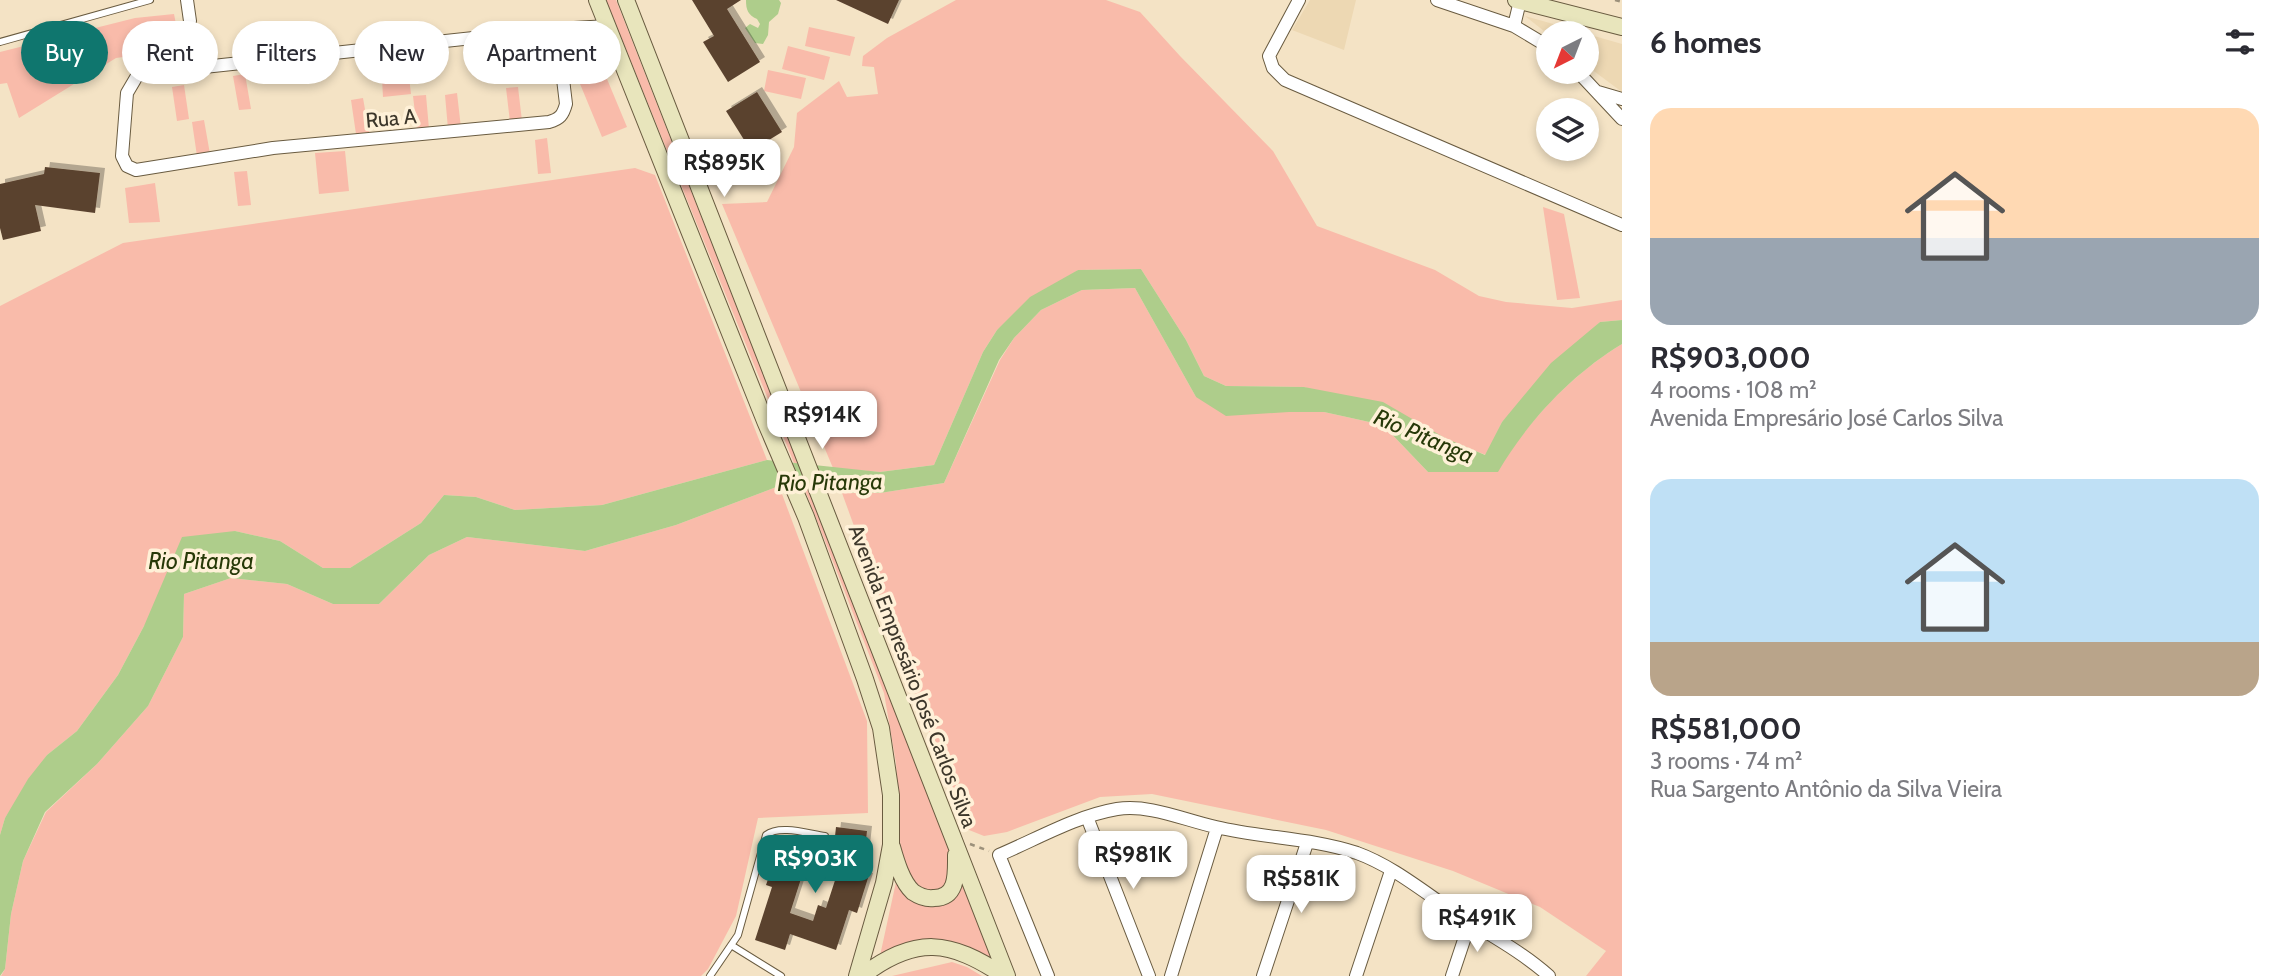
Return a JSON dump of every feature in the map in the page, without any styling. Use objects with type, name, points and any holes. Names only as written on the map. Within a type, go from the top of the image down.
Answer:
[{"type":"main road","name":"Avenida Empresário José Carlos Silva","points":[[597,0],[606,21]]},
{"type":"main road","name":"Avenida Empresário José Carlos Silva","points":[[626,0],[955,840],[1005,976]]},
{"type":"main road","points":[[1518,1],[1622,27]]},
{"type":"main road","name":"Avenida Empresário José Carlos Silva","points":[[621,59],[806,517],[881,728],[891,795],[891,845],[884,883],[859,976]]},
{"type":"main road","points":[[891,845],[907,885],[926,898],[938,899],[954,887],[955,840]]},
{"type":"main road","points":[[859,976],[891,956],[941,947],[972,956],[1005,976]]},
{"type":"street","points":[[187,0],[190,21]]},
{"type":"street","points":[[1299,0],[1269,56],[1273,68],[1285,80],[1622,225]]},
{"type":"street","points":[[1437,0],[1514,26],[1536,39]]},
{"type":"street","points":[[1514,26],[1518,1]]},
{"type":"street","name":"Rua A","points":[[557,30],[566,104],[558,119],[273,148],[136,170],[127,166],[122,156],[127,93],[137,76],[557,30]]},
{"type":"street","points":[[1589,84],[1622,119]]},
{"type":"street","points":[[1597,92],[1622,99]]},
{"type":"street","points":[[1048,976],[999,855],[1087,817],[1119,809],[1142,809],[1217,828],[1357,853],[1391,871],[1510,946],[1549,976]]},
{"type":"street","points":[[1087,817],[1149,976]]},
{"type":"street","points":[[1171,976],[1217,828]]},
{"type":"street","points":[[1263,976],[1307,843]]},
{"type":"street","points":[[1356,976],[1391,871]]},
{"type":"street","points":[[1452,976],[1470,922]]},
{"type":"lane","points":[[0,42],[150,0]]},
{"type":"lane","points":[[710,976],[738,935],[766,835],[771,831],[786,830],[825,836]]},
{"type":"lane","points":[[731,945],[781,976]]},
{"type":"path","points":[[1615,0],[1622,2]]},
{"type":"path","points":[[955,840],[999,855]]},
{"type":"shaded area","points":[[606,0],[616,0],[994,962],[948,946],[878,965],[901,859],[896,763],[884,693],[811,505],[621,37],[621,21],[615,21]]},
{"type":"shaded area","points":[[956,0],[1106,0],[1140,12],[1273,151],[1317,226],[1435,270],[1479,296],[1506,302],[1572,308],[1622,300],[1622,320],[1600,322],[1502,422],[1486,455],[1304,387],[1226,386],[1204,376],[1186,340],[1141,269],[1078,270],[997,330],[983,352],[934,465],[880,472],[833,468],[722,204],[767,202],[794,147],[797,113],[839,81],[847,97],[878,94],[874,67],[862,66],[863,56],[887,38]]},
{"type":"shaded area","points":[[1310,0],[1356,0],[1344,50],[1292,30]]},
{"type":"shaded area","points":[[174,14],[175,21],[123,21]]},
{"type":"shaded area","points":[[1525,16],[1543,21],[1536,21],[1536,25]]},
{"type":"shaded area","points":[[122,21],[122,57],[108,63],[108,25]]},
{"type":"shaded area","points":[[809,27],[855,37],[850,56],[805,46]]},
{"type":"shaded area","points":[[1600,38],[1622,44],[1622,92],[1600,76]]},
{"type":"shaded area","points":[[788,46],[830,57],[824,80],[782,69]]},
{"type":"shaded area","points":[[21,47],[21,84],[74,84],[19,118],[7,83],[0,84],[0,52]]},
{"type":"shaded area","points":[[768,70],[806,78],[801,99],[764,91]]},
{"type":"shaded area","points":[[234,84],[247,84],[251,109],[239,110]]},
{"type":"shaded area","points":[[382,84],[410,84],[411,94],[383,97]]},
{"type":"shaded area","points":[[580,84],[609,84],[627,127],[602,137]]},
{"type":"shaded area","points":[[184,85],[189,119],[177,121],[172,87]]},
{"type":"shaded area","points":[[518,87],[522,121],[510,122],[506,88]]},
{"type":"shaded area","points":[[457,93],[461,128],[448,129],[445,95]]},
{"type":"shaded area","points":[[426,95],[429,129],[417,130],[413,96]]},
{"type":"shaded area","points":[[363,98],[369,132],[356,134],[351,100]]},
{"type":"shaded area","points":[[204,120],[210,154],[197,156],[192,122]]},
{"type":"shaded area","points":[[547,138],[551,173],[538,174],[535,140]]},
{"type":"shaded area","points":[[345,151],[349,191],[319,194],[315,153]]},
{"type":"shaded area","points":[[635,168],[655,175],[767,460],[602,505],[515,510],[476,497],[444,495],[421,523],[350,568],[323,568],[280,541],[235,531],[144,626],[118,675],[77,731],[47,755],[5,818],[0,835],[0,306],[123,243]]},
{"type":"shaded area","points":[[247,171],[251,205],[238,206],[234,172]]},
{"type":"shaded area","points":[[155,183],[160,222],[129,223],[125,188]]},
{"type":"shaded area","points":[[1543,207],[1564,214],[1580,298],[1557,300]]},
{"type":"shaded area","points":[[1135,288],[1196,397],[1289,412],[1324,412],[1383,425],[1428,472],[1497,472],[1522,435],[1552,400],[1568,384],[1622,344],[1622,976],[1586,976],[1606,951],[1540,907],[1453,871],[1326,830],[1152,794],[1100,797],[1007,832],[984,836],[964,828],[842,493],[880,493],[944,483],[1000,360],[1014,338],[1041,310],[1082,290]]},
{"type":"shaded area","points":[[779,486],[867,721],[868,813],[758,818],[736,916],[708,969],[701,976],[1,976],[5,969],[11,914],[23,861],[46,812],[97,764],[148,706],[183,637],[184,594],[231,578],[287,584],[333,604],[379,604],[429,555],[467,537],[585,551],[676,525]]},
{"type":"shaded area","points":[[952,962],[982,976],[892,976]]},
{"type":"water","points":[[746,0],[779,0],[781,3],[778,14],[769,22],[768,35],[763,44],[755,43],[745,28],[750,24],[758,28],[760,24],[748,12]]},
{"type":"water","name":"Rio Pitanga","points":[[1141,269],[1186,340],[1204,376],[1226,386],[1304,387],[1383,402],[1445,438],[1485,455],[1502,422],[1551,363],[1600,322],[1622,320],[1622,344],[1568,384],[1552,400],[1523,435],[1498,472],[1428,472],[1383,425],[1324,412],[1226,416],[1196,397],[1135,288],[1082,290],[1041,310],[1014,338],[999,360],[944,483],[880,493],[841,493],[779,486],[676,525],[585,551],[467,537],[429,555],[379,604],[333,604],[287,584],[231,578],[184,594],[183,637],[148,706],[97,764],[45,812],[23,861],[11,914],[5,969],[0,976],[0,835],[5,818],[28,779],[47,755],[77,731],[118,675],[144,626],[182,537],[235,531],[280,541],[323,568],[350,568],[421,523],[444,495],[476,497],[515,510],[602,505],[767,460],[880,472],[934,465],[983,352],[997,330],[1030,297],[1078,270]]},
{"type":"building","points":[[692,0],[741,0],[727,9],[760,62],[728,82],[703,42],[714,36]]},
{"type":"building","points":[[836,0],[899,0],[888,24]]},
{"type":"building","points":[[757,92],[782,132],[751,151],[726,111]]},
{"type":"building","points":[[45,167],[100,173],[95,213],[35,205],[41,231],[3,240],[0,228],[0,184],[44,174]]},
{"type":"building","points":[[836,827],[867,831],[862,876],[868,878],[857,913],[849,910],[836,950],[790,934],[785,950],[755,940],[772,887],[766,885],[778,851],[807,860],[790,913],[813,921],[818,905],[826,908],[840,865],[832,864]]}]
